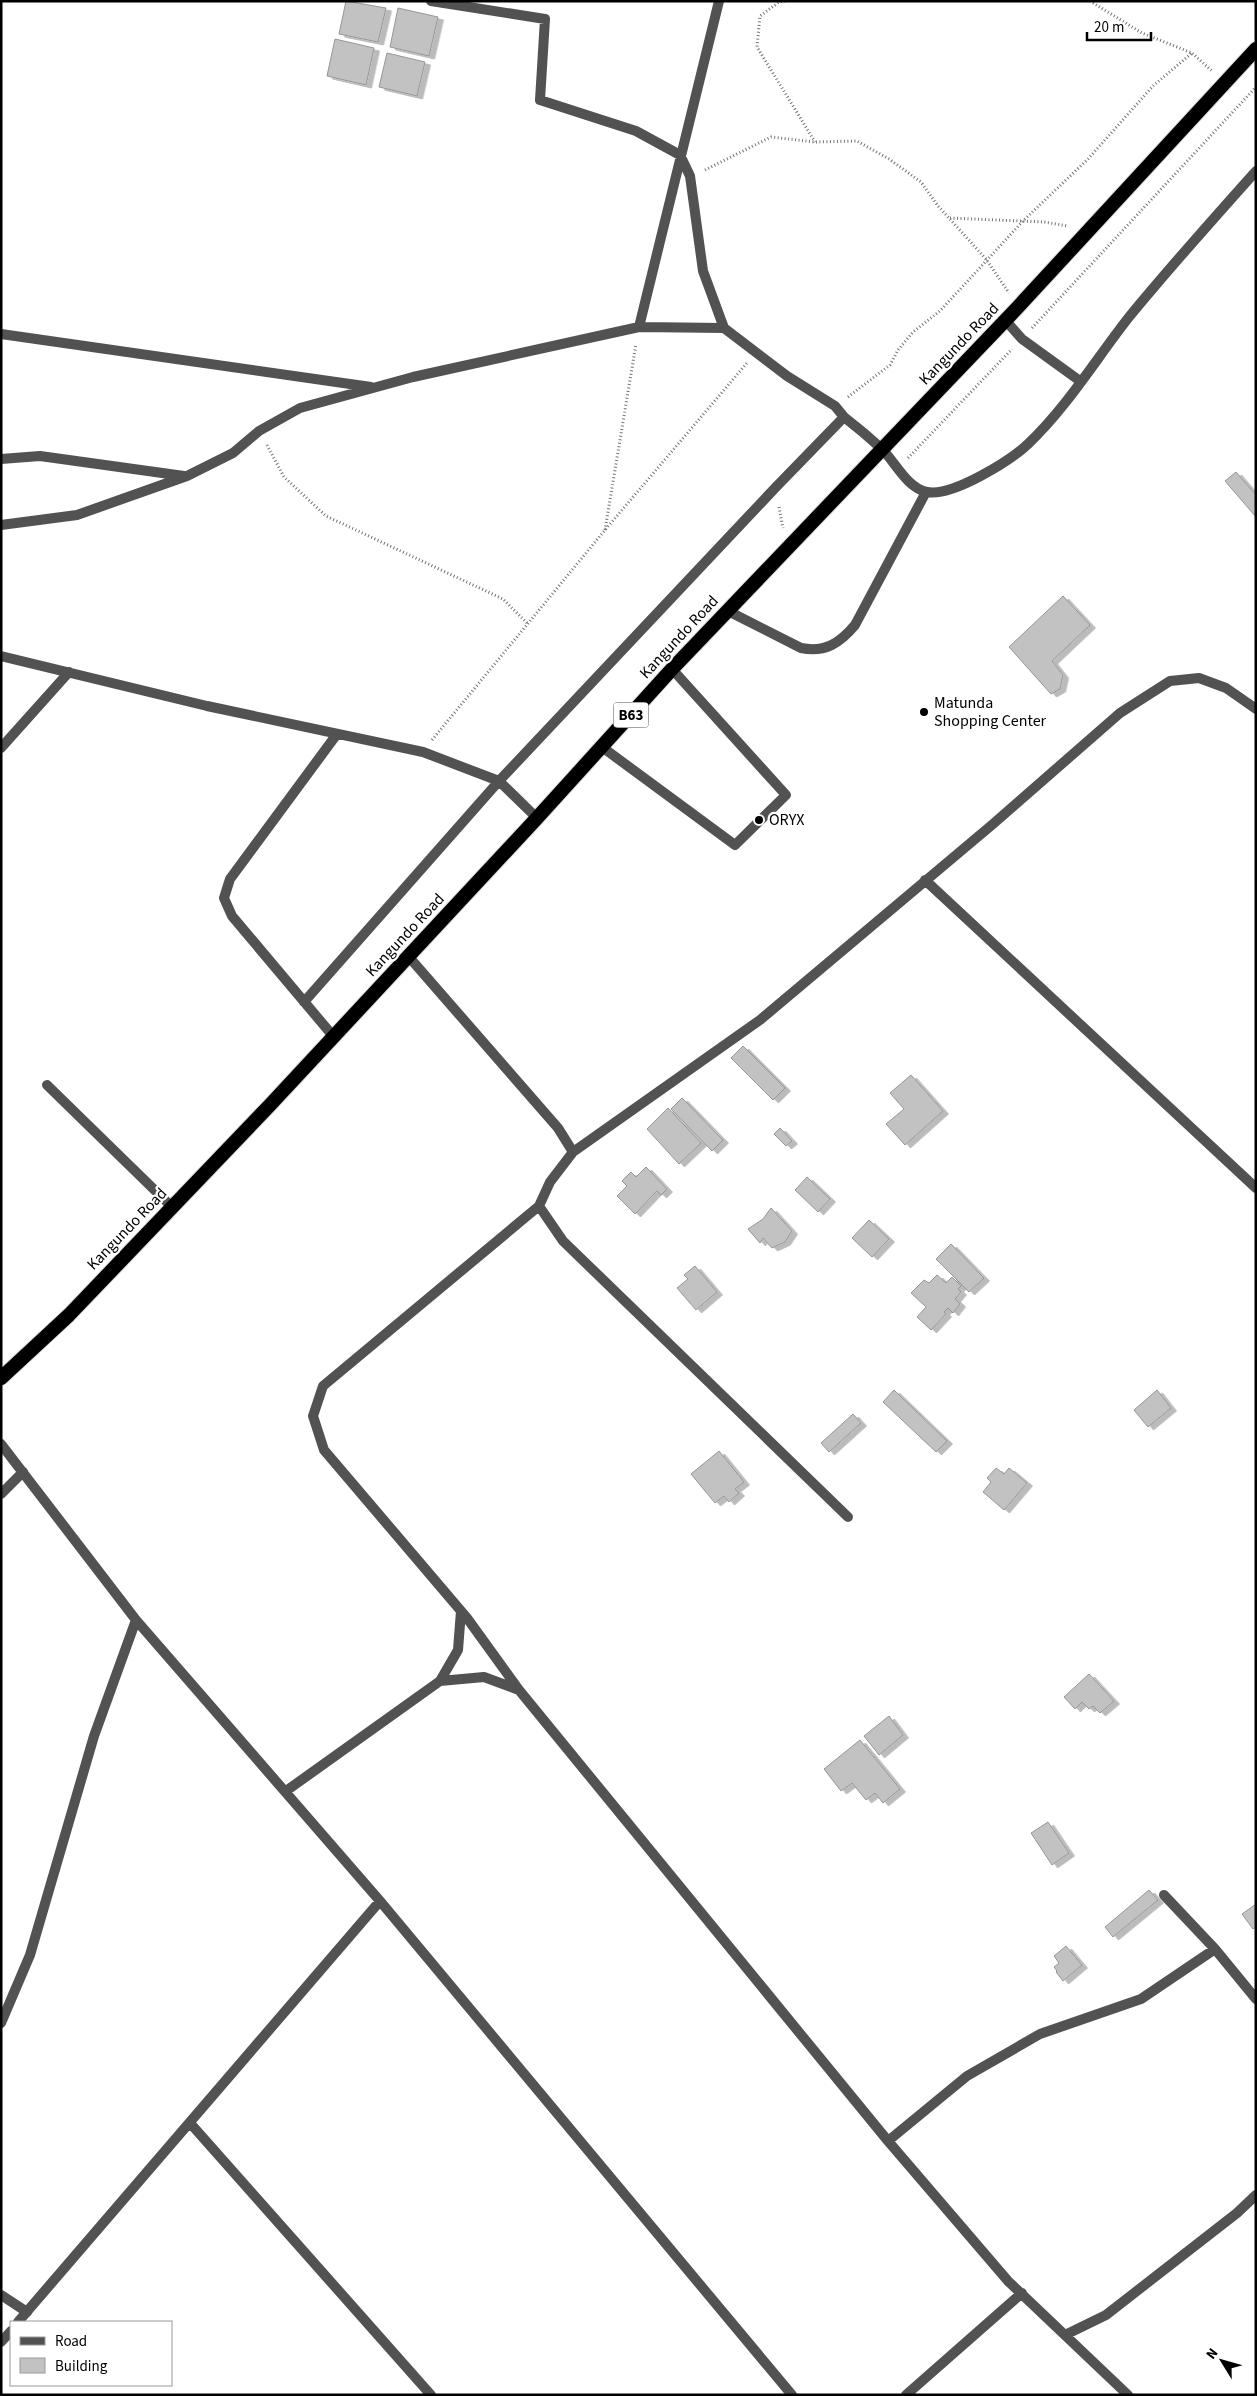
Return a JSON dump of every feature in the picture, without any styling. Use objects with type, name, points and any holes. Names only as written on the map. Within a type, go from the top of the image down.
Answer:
[{"type":"highway","name":"Kangundo Road","points":[[1,1378],[68,1315],[409,957],[672,669],[1006,321],[1256,49]]},
{"type":"street","points":[[431,1],[546,19],[540,100],[636,131],[680,155],[690,176],[703,271],[724,328],[787,376],[835,406],[844,417],[882,450],[899,468],[906,479],[926,492],[940,492],[964,484],[1026,446],[1043,428],[1181,255],[1256,171]]},
{"type":"street","points":[[639,327],[719,1]]},
{"type":"street","points":[[1006,321],[1022,339],[1080,381]]},
{"type":"street","points":[[1,525],[77,515],[187,476],[233,453],[259,431],[300,408],[413,377],[639,327],[724,328]]},
{"type":"street","points":[[1,334],[377,387]]},
{"type":"street","points":[[304,1002],[499,782],[776,486],[844,417]]},
{"type":"street","points":[[1,459],[40,456],[187,476]]},
{"type":"street","points":[[728,611],[802,648],[814,651],[832,646],[844,638],[855,625],[926,492]]},
{"type":"street","points":[[1,656],[207,706],[423,752],[499,782],[537,818]]},
{"type":"street","points":[[602,747],[735,845],[786,795],[672,669]]},
{"type":"street","points":[[1,748],[69,672]]},
{"type":"street","points":[[1128,2395],[1008,2281],[888,2141],[519,1690],[461,1611],[324,1450],[313,1416],[323,1386],[539,1206],[550,1182],[573,1152],[760,1020],[1120,713],[1170,681],[1198,678],[1226,688],[1256,709]]},
{"type":"street","points":[[333,1036],[232,916],[224,898],[230,879],[337,734]]},
{"type":"street","points":[[925,880],[1256,1188]]},
{"type":"street","points":[[409,957],[558,1128],[573,1152]]},
{"type":"street","points":[[47,1085],[172,1207]]},
{"type":"street","points":[[539,1206],[568,1246],[848,1517]]},
{"type":"street","points":[[1,1444],[136,1620],[380,1901],[792,2395]]},
{"type":"street","points":[[1,1494],[23,1472]]},
{"type":"street","points":[[286,1791],[440,1681],[458,1650],[461,1611]]},
{"type":"street","points":[[1,2022],[30,1955],[94,1736],[136,1620]]},
{"type":"street","points":[[440,1681],[484,1676],[519,1690]]},
{"type":"street","points":[[1164,1895],[1215,1949],[1256,1999]]},
{"type":"street","points":[[19,2321],[380,1901]]},
{"type":"street","points":[[888,2141],[967,2076],[1040,2034],[1141,1999],[1215,1949]]},
{"type":"street","points":[[190,2123],[431,2395]]},
{"type":"street","points":[[1065,2334],[1106,2316],[1237,2213],[1256,2195]]},
{"type":"street","points":[[1,2294],[27,2312]]},
{"type":"street","points":[[906,2395],[1022,2294]]},
{"type":"street","points":[[1,2342],[10,2332]]},
{"type":"path","points":[[785,1],[779,2],[760,16],[757,47],[815,142]]},
{"type":"path","points":[[1090,1],[1142,33],[1192,53],[1225,84]]},
{"type":"path","points":[[835,406],[890,365],[898,350],[914,332],[940,311],[1023,221],[1088,159],[1153,86],[1192,53]]},
{"type":"path","points":[[899,468],[1022,339],[1256,86]]},
{"type":"path","points":[[690,176],[771,137],[815,142],[857,141],[881,154],[920,182],[986,260],[1018,307]]},
{"type":"path","points":[[949,218],[1044,222],[1091,230]]},
{"type":"path","points":[[605,530],[639,327]]},
{"type":"path","points":[[423,752],[605,530],[756,353]]},
{"type":"path","points":[[259,431],[284,477],[326,516],[503,599],[528,624]]},
{"type":"path","points":[[776,486],[786,550]]},
{"type":"building","points":[[346,1],[386,8],[378,42],[339,34]]},
{"type":"building","points":[[398,8],[438,17],[429,56],[390,47]]},
{"type":"building","points":[[335,39],[374,48],[366,85],[327,76]]},
{"type":"building","points":[[387,53],[425,62],[417,96],[379,87]]},
{"type":"building","points":[[1236,472],[1256,495],[1256,517],[1225,481]]},
{"type":"building","points":[[1063,596],[1090,625],[1052,661],[1063,675],[1060,689],[1051,694],[1009,647]]},
{"type":"building","points":[[743,1046],[785,1088],[773,1100],[731,1058]]},
{"type":"building","points":[[911,1075],[943,1111],[905,1145],[886,1124],[904,1109],[890,1093]]},
{"type":"building","points":[[682,1098],[723,1140],[712,1151],[671,1109]]},
{"type":"building","points":[[668,1108],[701,1143],[679,1164],[647,1129]]},
{"type":"building","points":[[780,1128],[792,1141],[786,1146],[774,1134]]},
{"type":"building","points":[[646,1167],[667,1189],[661,1195],[657,1191],[635,1214],[617,1196],[627,1186],[622,1181],[631,1172],[636,1177]]},
{"type":"building","points":[[807,1177],[830,1199],[818,1212],[795,1190]]},
{"type":"building","points":[[771,1208],[792,1231],[785,1242],[772,1248],[763,1238],[760,1243],[748,1229],[763,1219]]},
{"type":"building","points":[[869,1220],[889,1239],[872,1257],[852,1238]]},
{"type":"building","points":[[951,1244],[984,1278],[969,1292],[936,1259]]},
{"type":"building","points":[[695,1266],[717,1292],[696,1310],[677,1288],[688,1279],[684,1275]]},
{"type":"building","points":[[937,1275],[946,1283],[952,1277],[961,1286],[958,1289],[961,1292],[955,1299],[960,1304],[953,1313],[948,1308],[944,1312],[946,1314],[931,1330],[917,1317],[926,1307],[911,1293],[924,1280],[929,1283]]},
{"type":"building","points":[[894,1390],[947,1441],[936,1452],[883,1402]]},
{"type":"building","points":[[1157,1390],[1171,1408],[1148,1427],[1134,1410]]},
{"type":"building","points":[[853,1414],[861,1423],[829,1452],[821,1443]]},
{"type":"building","points":[[719,1451],[744,1482],[735,1489],[739,1493],[729,1502],[724,1496],[715,1503],[691,1474]]},
{"type":"building","points":[[996,1468],[1004,1474],[1009,1468],[1027,1483],[1004,1510],[983,1492],[991,1482],[987,1478]]},
{"type":"building","points":[[1089,1674],[1114,1701],[1100,1713],[1093,1706],[1089,1709],[1082,1702],[1075,1709],[1064,1697]]},
{"type":"building","points":[[889,1716],[903,1735],[879,1755],[864,1736]]},
{"type":"building","points":[[860,1740],[900,1789],[883,1803],[875,1793],[866,1800],[852,1783],[841,1791],[824,1769]]},
{"type":"building","points":[[1048,1822],[1069,1853],[1052,1865],[1031,1833]]},
{"type":"building","points":[[1149,1890],[1158,1900],[1113,1937],[1105,1927]]},
{"type":"building","points":[[1256,1904],[1256,1927],[1253,1929],[1242,1914]]},
{"type":"building","points":[[1066,1946],[1082,1965],[1063,1981],[1054,1967],[1059,1963],[1054,1956]]},
{"type":"place","name":"Matunda Shopping Center","points":[[924,712]]},
{"type":"place","name":"ORYX","points":[[759,820]]}]
